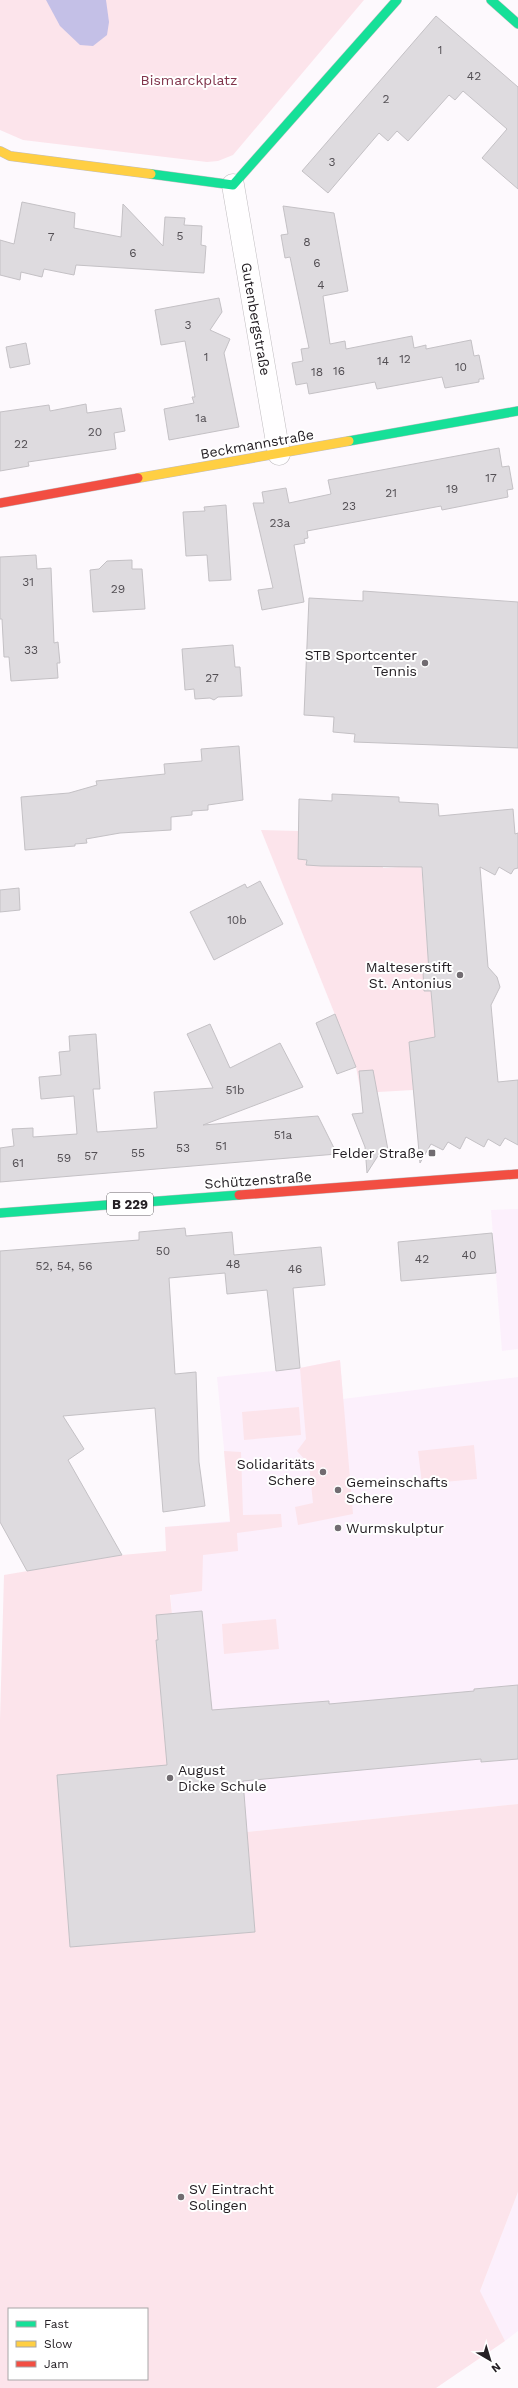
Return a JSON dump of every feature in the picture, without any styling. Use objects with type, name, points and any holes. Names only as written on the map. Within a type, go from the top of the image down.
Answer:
[{"type":"street","points":[[0,151],[10,156],[233,185],[397,0]]},
{"type":"street","points":[[490,0],[518,24]]},
{"type":"street","name":"Gutenbergstraße","points":[[233,185],[278,454]]},
{"type":"street","name":"Beckmannstraße","points":[[0,504],[518,411]]},
{"type":"street","name":"Schützenstraße","points":[[0,1213],[518,1174]]},
{"type":"shaded area","points":[[46,0],[106,0],[109,22],[107,35],[93,46],[80,45],[60,26]]},
{"type":"shaded area","points":[[518,1209],[518,1349],[502,1351],[491,1210]]},
{"type":"shaded area","points":[[340,1360],[343,1399],[518,1377],[518,1804],[247,1832],[255,1932],[70,1947],[57,1775],[172,1765],[169,1735],[164,1735],[155,1640],[157,1640],[156,1615],[172,1613],[165,1527],[231,1521],[217,1377],[300,1368]]},
{"type":"shaded area","points":[[518,2192],[518,2331],[505,2341],[480,2291]]},
{"type":"green space","name":"Bismarckplatz","points":[[0,0],[364,0],[233,155],[218,161],[207,162],[23,140],[0,130]]},
{"type":"green space","points":[[261,830],[298,831],[307,865],[321,866],[321,860],[347,866],[362,866],[362,861],[383,861],[383,868],[398,867],[398,861],[421,861],[429,972],[423,972],[424,991],[431,991],[435,1037],[409,1042],[413,1090],[361,1093],[356,1067]]},
{"type":"green space","points":[[340,1360],[353,1514],[298,1525],[295,1507],[313,1503],[309,1464],[297,1451],[306,1439],[300,1368]]},
{"type":"green space","points":[[299,1407],[301,1435],[244,1440],[242,1412]]},
{"type":"green space","points":[[474,1445],[477,1479],[422,1484],[418,1451]]},
{"type":"green space","points":[[224,1451],[241,1452],[243,1515],[281,1514],[282,1527],[237,1533],[238,1551],[203,1555],[202,1591],[170,1595],[172,1614],[156,1615],[158,1640],[156,1640],[164,1735],[170,1735],[172,1765],[57,1775],[70,1947],[255,1932],[247,1832],[518,1804],[518,2192],[480,2291],[505,2341],[436,2388],[0,2388],[0,1720],[4,1575],[122,1555],[166,1551],[165,1527],[230,1522]]},
{"type":"green space","points":[[276,1619],[279,1649],[224,1654],[222,1624]]},
{"type":"building","points":[[436,16],[518,87],[518,189],[482,158],[507,129],[463,91],[455,100],[449,95],[408,141],[397,131],[388,141],[379,133],[328,193],[302,171]]},
{"type":"building","points":[[22,202],[75,213],[74,228],[121,237],[123,204],[163,246],[165,217],[185,218],[184,225],[202,226],[201,245],[206,246],[204,273],[76,265],[74,275],[44,269],[42,277],[21,272],[20,280],[0,275],[0,240],[14,244]]},
{"type":"building","points":[[283,206],[334,213],[348,291],[323,296],[330,344],[345,341],[346,349],[412,336],[414,348],[426,345],[426,349],[471,340],[474,356],[479,355],[484,379],[479,379],[479,382],[445,388],[442,377],[377,389],[375,382],[309,394],[307,383],[296,385],[292,363],[303,361],[301,349],[309,348],[290,257],[285,258],[281,235],[288,234]]},
{"type":"building","points":[[219,298],[222,312],[210,330],[230,339],[224,353],[239,427],[169,440],[164,409],[194,403],[192,397],[195,397],[185,341],[161,345],[155,310]]},
{"type":"building","points":[[26,343],[30,364],[10,368],[6,347]]},
{"type":"building","points":[[86,404],[87,413],[121,408],[125,431],[114,433],[116,449],[28,462],[29,466],[0,471],[0,412],[49,405],[50,411]]},
{"type":"building","points":[[499,448],[502,467],[509,466],[513,489],[507,490],[508,497],[442,510],[441,506],[307,531],[308,538],[304,539],[305,543],[294,545],[304,602],[262,610],[258,590],[273,588],[253,503],[264,503],[262,492],[286,488],[289,503],[331,494],[328,480]]},
{"type":"building","points":[[226,505],[231,580],[209,581],[207,555],[186,556],[183,512],[205,511],[204,507]]},
{"type":"building","points":[[36,555],[37,569],[51,568],[54,643],[58,642],[60,663],[57,663],[58,678],[11,681],[9,657],[4,657],[2,619],[0,619],[0,557]]},
{"type":"building","points":[[132,560],[132,569],[142,569],[145,609],[93,612],[90,570],[99,569],[107,561]]},
{"type":"building","name":"STB Sportcenter Tennis","points":[[363,591],[518,602],[518,748],[354,742],[355,734],[333,732],[334,717],[304,715],[309,598],[363,601]]},
{"type":"building","points":[[233,645],[235,667],[240,667],[242,696],[218,697],[214,700],[210,698],[195,699],[194,689],[185,690],[182,649]]},
{"type":"building","points":[[239,746],[243,800],[208,805],[208,810],[192,811],[192,815],[171,817],[171,830],[120,833],[86,839],[87,843],[75,844],[75,846],[25,850],[21,797],[69,793],[97,785],[96,781],[165,774],[164,764],[202,761],[201,749]]},
{"type":"building","name":"Malteserstift St. Antonius","points":[[332,794],[399,797],[399,802],[438,804],[439,816],[513,809],[515,834],[518,833],[518,868],[514,869],[511,874],[499,867],[495,875],[480,867],[488,967],[497,977],[500,987],[491,1005],[498,1082],[518,1080],[518,1145],[505,1138],[500,1146],[488,1139],[484,1147],[466,1137],[460,1149],[448,1142],[443,1150],[431,1144],[420,1163],[409,1042],[435,1037],[431,991],[424,991],[423,972],[429,972],[422,867],[321,866],[306,865],[307,860],[298,859],[299,799],[332,801]]},
{"type":"building","points":[[260,881],[283,924],[214,960],[190,912],[245,884],[247,888]]},
{"type":"building","points":[[19,888],[20,910],[0,912],[0,890]]},
{"type":"building","points":[[335,1014],[356,1067],[337,1074],[316,1023]]},
{"type":"building","points":[[210,1024],[230,1068],[280,1043],[303,1087],[203,1125],[318,1116],[337,1154],[0,1182],[0,1148],[14,1146],[12,1129],[33,1128],[33,1137],[77,1134],[74,1096],[41,1099],[39,1077],[61,1075],[59,1052],[70,1051],[69,1036],[96,1034],[100,1089],[93,1089],[97,1132],[157,1128],[154,1092],[213,1088],[187,1034]]},
{"type":"building","points":[[373,1070],[388,1150],[381,1151],[367,1173],[365,1147],[352,1114],[363,1113],[359,1071]]},
{"type":"building","points":[[185,1228],[186,1236],[232,1232],[234,1255],[321,1247],[325,1285],[293,1288],[300,1368],[276,1371],[267,1290],[227,1294],[225,1273],[169,1278],[175,1374],[196,1372],[199,1462],[205,1506],[163,1512],[155,1408],[63,1416],[84,1449],[68,1460],[122,1555],[27,1571],[0,1522],[0,1251],[139,1240],[139,1232]]},
{"type":"building","points":[[492,1233],[496,1273],[401,1281],[398,1242]]},
{"type":"building","name":"August Dicke Schule","points":[[202,1611],[212,1710],[329,1701],[329,1704],[474,1691],[474,1689],[518,1685],[518,1759],[481,1762],[481,1759],[243,1781],[255,1932],[70,1947],[57,1775],[167,1765],[156,1640],[158,1640],[156,1615]]},
{"type":"traffic: fast","points":[[151,174],[233,185],[397,0]]},
{"type":"traffic: fast","points":[[491,0],[518,24]]},
{"type":"traffic: fast","points":[[349,441],[518,411]]},
{"type":"traffic: fast","points":[[0,1213],[239,1195]]},
{"type":"traffic: slow","points":[[0,151],[10,156],[151,174]]},
{"type":"traffic: slow","points":[[138,478],[349,441]]},
{"type":"traffic: jam","points":[[0,503],[138,478]]},
{"type":"traffic: jam","points":[[239,1195],[518,1174]]},
{"type":"place","name":"STB Sportcenter Tennis","points":[[425,663]]},
{"type":"place","name":"Malteserstift St. Antonius","points":[[460,975]]},
{"type":"place","name":"Felder Straße","points":[[432,1153]]},
{"type":"place","name":"Solidaritäts Schere","points":[[323,1472]]},
{"type":"place","name":"Gemeinschafts Schere","points":[[338,1490]]},
{"type":"place","name":"Wurmskulptur","points":[[338,1528]]},
{"type":"place","name":"August Dicke Schule","points":[[170,1778]]},
{"type":"place","name":"SV Eintracht Solingen","points":[[181,2197]]}]
